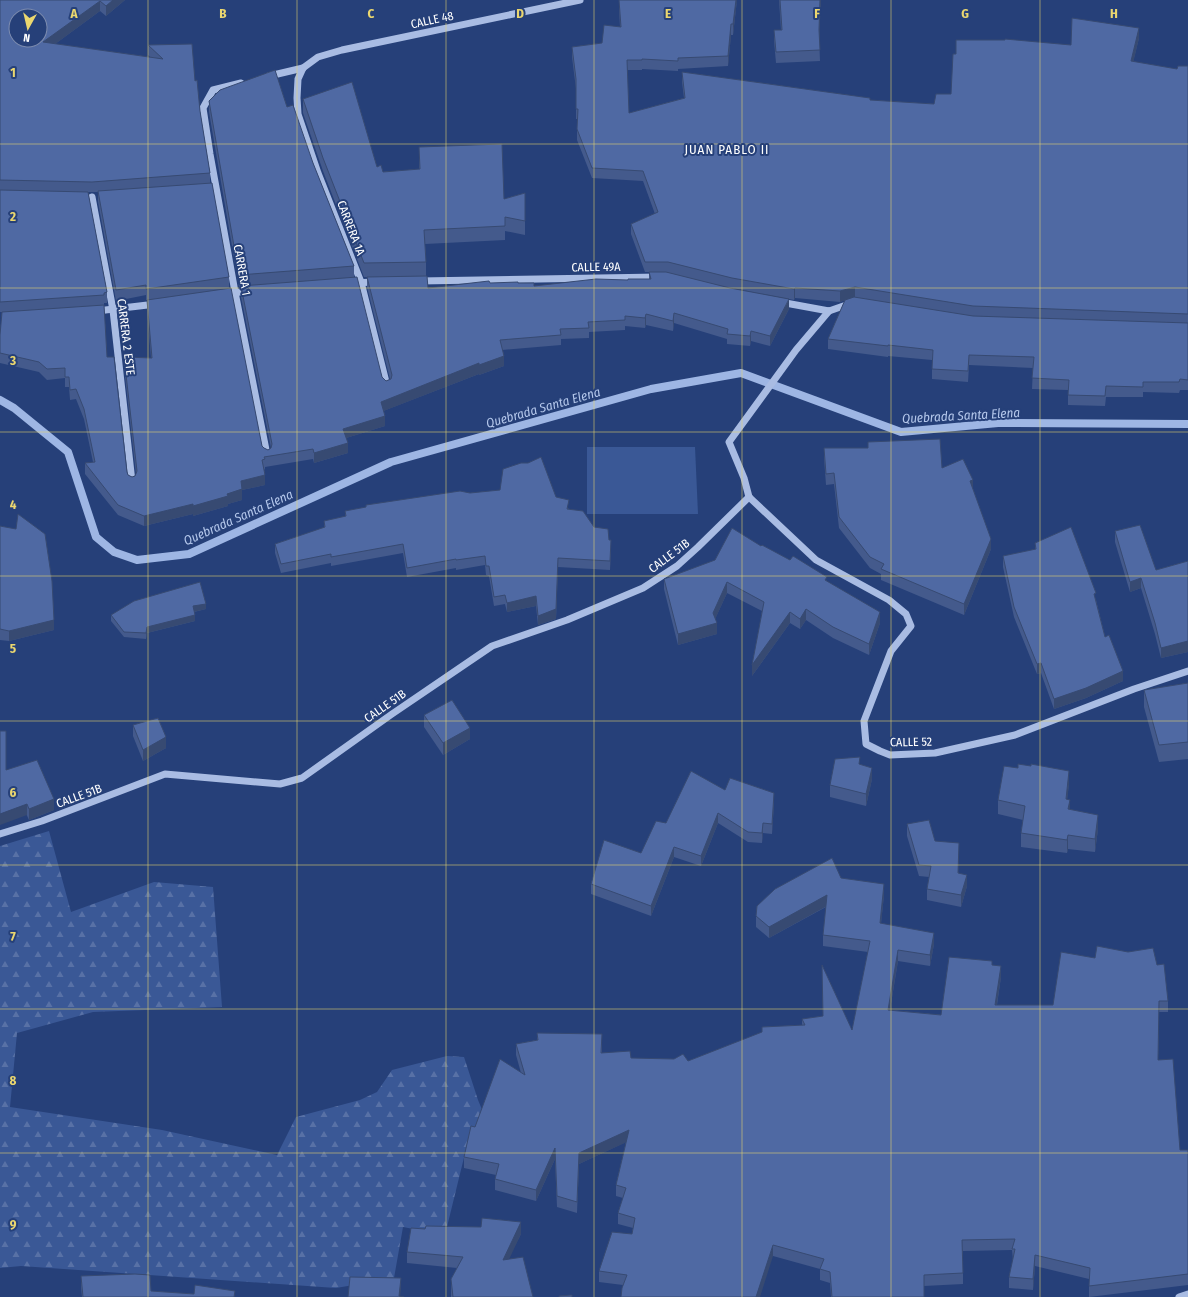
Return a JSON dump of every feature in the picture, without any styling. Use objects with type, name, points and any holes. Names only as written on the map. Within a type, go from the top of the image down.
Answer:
[{"type":"street","name":"CALLE 48","points":[[303,68],[318,57],[342,50],[580,0]]},
{"type":"street","name":"CARRERA 1A","points":[[303,68],[298,79],[298,114],[318,173],[361,282],[387,386]]},
{"type":"street","name":"CARRERA 1","points":[[267,455],[216,188],[204,108],[213,90],[303,68]]},
{"type":"street","points":[[208,189],[216,188]]},
{"type":"street","name":"CARRERA 2 ESTE","points":[[99,196],[88,197],[113,310],[132,482]]},
{"type":"street","name":"CALLE 49A","points":[[408,282],[667,277]]},
{"type":"street","points":[[345,284],[385,282]]},
{"type":"street","points":[[219,295],[258,290]]},
{"type":"street","points":[[776,301],[829,311]]},
{"type":"street","points":[[90,312],[166,302]]},
{"type":"street","points":[[749,497],[744,478],[729,442],[796,350],[829,311],[854,302],[862,304]]},
{"type":"street","name":"CALLE 52","points":[[749,497],[816,560],[889,600],[906,614],[911,626],[891,651],[864,721],[866,744],[890,755],[935,753],[1014,735],[1134,689],[1188,671]]},
{"type":"street","name":"CALLE 51B","points":[[0,834],[68,812],[165,774],[280,784],[302,778],[392,714],[492,646],[567,620],[643,588],[677,566],[749,497]]},
{"type":"street","points":[[1179,1297],[1188,1294]]},
{"type":"green space","points":[[587,447],[695,447],[698,514],[587,514]]},
{"type":"green space","points":[[49,831],[71,912],[154,882],[213,887],[222,1007],[93,1012],[17,1033],[10,1107],[162,1130],[277,1155],[296,1117],[360,1100],[377,1092],[392,1070],[447,1056],[464,1057],[483,1112],[518,1124],[470,1133],[445,1235],[403,1227],[394,1278],[336,1288],[21,1266],[0,1268],[0,846]]},
{"type":"building","points":[[0,0],[113,0],[106,6],[100,1],[48,38],[48,8],[8,8],[8,48],[48,48],[48,43],[163,59],[148,45],[192,44],[195,81],[197,80],[200,111],[210,173],[92,182],[0,180]]},
{"type":"building","points":[[619,0],[736,0],[733,24],[731,24],[728,56],[678,58],[678,61],[642,59],[627,60],[629,113],[685,98],[682,72],[870,98],[870,100],[934,104],[936,94],[951,94],[953,54],[956,54],[956,40],[1005,39],[1071,45],[1072,18],[1139,28],[1131,61],[1177,69],[1178,66],[1188,66],[1188,314],[973,306],[855,287],[840,291],[794,289],[732,278],[668,262],[645,262],[631,224],[658,212],[643,171],[592,168],[577,129],[578,109],[576,109],[576,79],[572,47],[602,43],[604,25],[621,27]]},
{"type":"building","points":[[780,0],[820,0],[820,50],[776,52],[774,30],[782,30]]},
{"type":"building","points":[[275,70],[287,107],[293,105],[313,163],[354,266],[239,275],[209,101],[220,90]]},
{"type":"building","points":[[352,82],[377,167],[381,165],[383,172],[420,169],[419,147],[502,144],[504,199],[525,193],[525,221],[505,217],[505,226],[424,230],[426,262],[364,263],[323,158],[303,99]]},
{"type":"building","points":[[212,183],[229,277],[146,289],[146,285],[116,290],[98,191]]},
{"type":"building","points":[[0,190],[88,192],[107,292],[104,293],[104,295],[0,302]]},
{"type":"building","points":[[649,272],[666,272],[730,288],[789,299],[770,336],[751,331],[750,336],[727,334],[728,329],[674,313],[673,321],[646,314],[645,318],[625,316],[625,320],[588,322],[589,328],[560,329],[561,335],[500,340],[504,356],[479,365],[479,363],[381,402],[385,416],[343,429],[348,443],[314,453],[313,449],[264,457],[265,459],[262,460],[265,475],[241,481],[242,489],[227,494],[228,496],[193,506],[193,504],[144,516],[118,505],[85,463],[95,462],[84,409],[76,389],[70,390],[69,377],[65,377],[65,368],[47,369],[39,362],[0,353],[2,312],[104,305],[107,357],[114,357],[127,472],[128,475],[132,477],[135,476],[137,471],[124,357],[152,358],[147,300],[231,288],[262,446],[268,450],[271,448],[272,444],[241,286],[357,277],[382,377],[386,381],[391,379],[392,375],[367,277],[427,276],[428,288],[489,281],[490,283],[534,283],[534,286],[596,279],[651,279]]},
{"type":"building","points":[[854,297],[973,316],[1188,323],[1188,380],[1180,379],[1179,382],[1143,382],[1143,387],[1106,386],[1105,396],[1068,395],[1069,380],[1032,378],[1034,357],[969,355],[968,371],[932,369],[933,350],[828,339],[845,300]]},
{"type":"building","points":[[940,439],[942,468],[963,459],[973,480],[970,481],[991,539],[964,604],[881,569],[884,564],[870,557],[839,517],[834,473],[826,474],[824,448],[868,448],[868,442]]},
{"type":"building","points":[[541,457],[556,497],[569,500],[567,509],[583,511],[594,527],[608,529],[609,540],[611,540],[610,561],[558,558],[556,609],[538,616],[536,596],[507,603],[505,595],[494,597],[489,566],[486,566],[485,556],[456,559],[407,568],[403,544],[331,557],[331,554],[281,564],[275,544],[325,527],[324,521],[346,516],[345,511],[366,507],[366,505],[460,491],[470,493],[500,490],[503,469],[521,463],[528,463]]},
{"type":"building","points":[[18,514],[45,534],[52,581],[54,620],[9,631],[0,629],[0,526],[16,529]]},
{"type":"building","points":[[1140,525],[1156,570],[1188,561],[1188,641],[1161,648],[1141,578],[1130,582],[1115,531]]},
{"type":"building","points":[[1071,527],[1096,593],[1094,594],[1105,637],[1109,635],[1123,671],[1086,688],[1054,699],[1041,663],[1037,664],[1014,607],[1003,556],[1036,549],[1035,543]]},
{"type":"building","points":[[732,528],[761,546],[762,545],[790,560],[793,556],[827,577],[825,580],[880,612],[869,644],[833,627],[806,609],[800,619],[790,612],[752,665],[764,602],[727,582],[713,613],[717,623],[678,634],[664,579],[715,560]]},
{"type":"building","points":[[200,582],[206,604],[193,606],[195,615],[147,627],[146,633],[124,632],[111,615],[134,601]]},
{"type":"building","points":[[1188,683],[1188,742],[1159,745],[1144,690]]},
{"type":"building","points":[[452,700],[470,728],[443,743],[424,715]]},
{"type":"building","points":[[158,718],[166,737],[143,750],[133,725]]},
{"type":"building","points":[[0,731],[6,731],[6,770],[37,760],[54,799],[29,809],[27,804],[0,814]]},
{"type":"building","points":[[860,757],[859,764],[872,768],[866,794],[830,785],[835,759]]},
{"type":"building","points":[[1018,764],[1031,766],[1031,764],[1069,771],[1066,799],[1070,800],[1068,809],[1098,815],[1095,839],[1068,835],[1067,840],[1021,833],[1025,806],[998,800],[1004,766],[1018,768]]},
{"type":"building","points":[[691,771],[725,790],[730,778],[774,793],[772,824],[763,823],[762,833],[748,832],[718,813],[701,856],[674,847],[651,906],[591,884],[604,840],[641,853],[656,821],[666,823]]},
{"type":"building","points":[[929,820],[935,841],[959,843],[958,873],[967,875],[961,895],[927,889],[931,866],[919,865],[907,824]]},
{"type":"building","points":[[832,858],[841,878],[884,884],[880,923],[934,933],[930,955],[898,950],[888,1010],[941,1015],[949,957],[992,961],[992,965],[1001,966],[995,1005],[1053,1005],[1061,952],[1095,958],[1097,946],[1128,952],[1153,948],[1157,965],[1164,964],[1168,1001],[1159,1001],[1158,1060],[1173,1059],[1180,1150],[1188,1150],[1188,1274],[1089,1286],[1090,1268],[1035,1255],[1033,1279],[1009,1277],[1015,1249],[1012,1249],[1015,1239],[962,1240],[963,1273],[924,1275],[924,1297],[832,1297],[830,1272],[820,1269],[824,1259],[773,1245],[756,1297],[621,1297],[622,1288],[627,1275],[599,1271],[612,1232],[632,1234],[635,1218],[618,1213],[626,1188],[616,1185],[629,1130],[579,1153],[577,1202],[557,1196],[555,1148],[536,1190],[495,1179],[499,1164],[464,1157],[471,1126],[475,1127],[500,1059],[525,1075],[516,1044],[538,1040],[537,1033],[602,1034],[601,1053],[630,1051],[631,1058],[674,1059],[683,1054],[688,1061],[762,1032],[762,1027],[805,1025],[802,1019],[823,1016],[822,965],[852,1030],[870,941],[823,935],[827,895],[769,927],[756,916],[757,906],[775,889]]},
{"type":"building","points":[[482,1218],[521,1222],[503,1260],[523,1257],[533,1297],[453,1297],[451,1279],[463,1257],[407,1252],[411,1228],[425,1229],[426,1226],[481,1227]]},
{"type":"building","points":[[135,1274],[150,1275],[151,1291],[194,1294],[195,1285],[235,1291],[234,1297],[83,1297],[81,1276]]},
{"type":"building","points":[[350,1277],[401,1278],[399,1296],[404,1297],[348,1297]]},
{"type":"building","points":[[572,1295],[572,1297],[559,1297],[559,1296]]},
{"type":"waterway","name":"Quebrada Santa Elena","points":[[0,400],[14,408],[68,452],[96,537],[114,552],[137,560],[189,554],[391,462],[651,389],[741,373],[901,432],[998,423],[1188,424]]},
{"type":"district","name":"JUAN PABLO II","points":[[727,149]]}]
